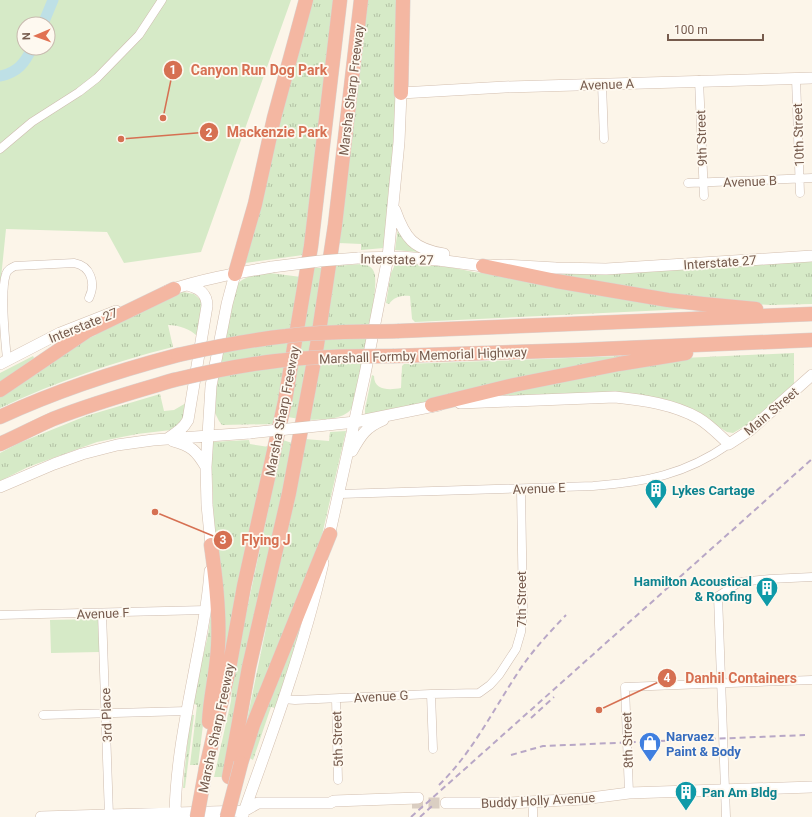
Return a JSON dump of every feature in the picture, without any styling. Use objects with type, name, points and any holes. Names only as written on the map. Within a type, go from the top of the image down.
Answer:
[{"type":"highway","points":[[235,274],[255,204],[274,118],[306,0]]},
{"type":"highway","name":"Marsha Sharp Freeway","points":[[197,817],[206,768],[229,669],[244,586],[286,401],[311,246],[340,0]]},
{"type":"highway","name":"Marsha Sharp Freeway","points":[[221,817],[249,667],[289,493],[317,346],[335,225],[361,0]]},
{"type":"highway","points":[[401,93],[403,0]]},
{"type":"highway","points":[[483,266],[556,281],[685,302],[736,308],[796,309],[812,312]]},
{"type":"highway","points":[[0,390],[87,331],[180,287]]},
{"type":"highway","name":"Marshall Formby Memorial Highway","points":[[0,417],[57,392],[93,379],[178,355],[286,336],[328,332],[398,331],[812,312]]},
{"type":"highway","name":"Marshall Formby Memorial Highway","points":[[0,444],[53,420],[121,395],[208,372],[276,361],[321,357],[579,350],[809,340]]},
{"type":"highway","points":[[432,405],[514,385],[618,364],[752,342]]},
{"type":"highway","points":[[227,817],[241,763],[253,725],[330,534]]},
{"type":"highway","points":[[206,768],[209,717],[218,648],[219,623],[218,597],[212,545]]},
{"type":"main road","name":"Avenue A","points":[[401,93],[505,87],[699,80],[812,78]]},
{"type":"main road","points":[[245,815],[315,599],[340,494],[388,258],[394,208],[401,93]]},
{"type":"main road","points":[[394,208],[401,228],[409,239],[428,251],[450,256],[465,263]]},
{"type":"main road","name":"Interstate 27","points":[[4,362],[65,331],[180,287],[272,267],[358,258],[388,258],[438,260],[483,266],[504,265],[606,269],[812,256]]},
{"type":"main road","name":"Marsha Sharp Freeway","points":[[175,813],[175,794],[186,711],[206,610],[212,545],[207,505],[206,467],[211,386],[227,304],[235,274]]},
{"type":"main road","points":[[166,439],[181,430],[188,420],[207,306],[207,301],[202,291],[197,287],[180,287]]},
{"type":"main road","name":"Main Street","points":[[729,444],[749,431],[812,375]]},
{"type":"main road","points":[[0,487],[54,464],[82,454],[117,445],[153,440],[250,433],[355,422],[432,405],[468,402],[615,397],[640,400],[669,406],[699,418],[729,444]]},
{"type":"main road","points":[[346,464],[361,435],[374,424],[400,413]]},
{"type":"main road","points":[[166,439],[190,447],[199,455],[206,467]]},
{"type":"main road","name":"Buddy Holly Avenue","points":[[449,801],[489,798],[812,787]]},
{"type":"main road","points":[[41,817],[175,813],[245,815],[258,803],[415,801]]},
{"type":"street","points":[[0,149],[32,122],[79,92],[97,78],[139,35],[162,0]]},
{"type":"street","name":"10th Street","points":[[796,78],[800,193]]},
{"type":"street","name":"9th Street","points":[[699,80],[704,196]]},
{"type":"street","points":[[602,84],[604,139]]},
{"type":"street","name":"Avenue B","points":[[688,183],[812,178]]},
{"type":"street","points":[[4,362],[3,285],[6,274],[10,268],[15,266],[74,262],[84,266],[88,270],[93,282],[92,293],[89,298]]},
{"type":"street","name":"Avenue E","points":[[340,494],[521,489],[630,483],[662,477],[690,467],[713,456],[729,444]]},
{"type":"street","name":"7th Street","points":[[479,693],[490,685],[510,661],[516,649],[521,632],[521,489]]},
{"type":"street","points":[[726,817],[718,596],[740,582],[812,577]]},
{"type":"street","name":"Avenue F","points":[[0,615],[206,610]]},
{"type":"street","name":"3rd Place","points":[[102,613],[109,816]]},
{"type":"street","points":[[721,684],[812,680]]},
{"type":"street","name":"8th Street","points":[[629,793],[625,688],[721,684]]},
{"type":"street","name":"Avenue G","points":[[283,699],[295,700],[479,693]]},
{"type":"street","points":[[431,694],[433,749]]},
{"type":"street","name":"5th Street","points":[[336,698],[338,780]]},
{"type":"street","points":[[43,715],[186,711]]},
{"type":"green space","points":[[0,0],[291,0],[201,252],[124,263],[107,232],[6,229],[0,288]]},
{"type":"green space","points":[[309,0],[334,0],[303,255],[245,263]]},
{"type":"green space","points":[[368,0],[397,0],[397,71],[394,142],[384,248],[361,250],[361,244],[339,243]]},
{"type":"green space","points":[[398,228],[418,251],[418,252],[395,250]]},
{"type":"green space","points":[[812,259],[812,304],[771,305],[714,302],[556,274],[556,272]]},
{"type":"green space","points":[[394,263],[449,267],[521,278],[688,309],[415,322],[412,319],[410,296],[398,297],[389,304],[386,303]]},
{"type":"green space","points":[[362,264],[370,266],[374,272],[374,297],[368,338],[352,408],[343,415],[337,417],[307,420],[334,266]]},
{"type":"green space","points":[[313,268],[324,268],[299,419],[288,417]]},
{"type":"green space","points":[[270,273],[301,277],[275,424],[222,425],[215,413],[216,389],[236,286],[239,282],[247,278]]},
{"type":"green space","points":[[183,292],[194,294],[202,301],[202,310],[197,336],[184,328],[168,325],[173,347],[85,373],[0,408],[0,394],[80,342],[96,335],[95,333],[157,300]]},
{"type":"green space","points":[[794,353],[794,384],[750,423],[733,433],[727,432],[702,417],[677,405],[503,398],[503,395],[601,371],[683,358]]},
{"type":"green space","points":[[33,356],[34,358],[0,383],[0,373]]},
{"type":"green space","points":[[624,356],[624,360],[365,416],[372,375],[380,387],[388,389],[401,388],[402,366],[404,364]]},
{"type":"green space","points":[[160,394],[164,411],[174,410],[186,403],[183,420],[171,430],[137,434],[97,442],[28,467],[0,481],[0,453],[19,443],[86,416]]},
{"type":"green space","points":[[346,431],[319,548],[246,725],[305,439],[329,441],[330,432]]},
{"type":"green space","points":[[249,440],[250,444],[269,447],[219,689],[211,442]]},
{"type":"green space","points":[[283,440],[292,443],[224,777],[214,777],[231,701],[242,633]]},
{"type":"green space","points":[[307,602],[301,630],[275,708],[271,707],[253,760],[248,757]]},
{"type":"green space","points":[[212,606],[215,629],[198,765],[190,765],[197,705],[192,703],[208,635]]},
{"type":"green space","points":[[99,619],[99,652],[51,653],[50,620]]},
{"type":"green space","points":[[190,715],[194,715],[185,788],[183,788]]},
{"type":"waterway","points":[[46,16],[53,0]]},
{"type":"waterway","points":[[0,76],[16,70],[27,56]]},
{"type":"tunnel","points":[[412,803],[446,803]]},
{"type":"railway","points":[[411,817],[812,459]]},
{"type":"railway","points":[[439,785],[451,773],[472,746],[528,658],[566,615]]},
{"type":"railway","points":[[531,718],[554,697]]},
{"type":"railway","points":[[511,755],[543,746],[805,735]]},
{"type":"railway","points":[[420,817],[432,806]]},
{"type":"place","name":"Canyon Run Dog Park","points":[[163,118]]},
{"type":"place","name":"Mackenzie Park","points":[[121,139]]},
{"type":"place","name":"Lykes Cartage","points":[[656,510]]},
{"type":"place","name":"Flying J","points":[[155,512]]},
{"type":"place","name":"Hamilton Acoustical & Roofing","points":[[767,608]]},
{"type":"place","name":"Danhil Containers","points":[[599,710]]},
{"type":"place","name":"Narvaez Paint & Body","points":[[650,762]]},
{"type":"place","name":"Pan Am Bldg","points":[[686,812]]}]
